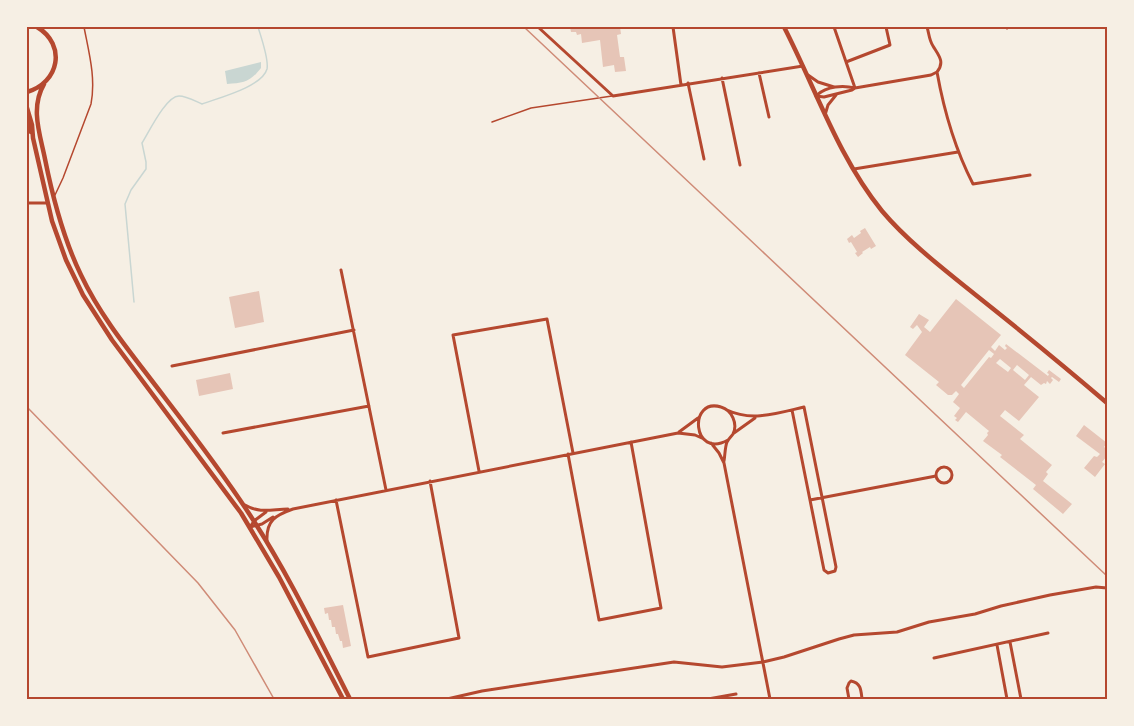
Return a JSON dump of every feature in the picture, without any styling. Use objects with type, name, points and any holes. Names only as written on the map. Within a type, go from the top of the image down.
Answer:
[{"type":"main road","points":[[27,92],[36,89],[50,78],[56,62],[56,53],[49,37],[37,27]]},
{"type":"main road","points":[[784,27],[825,116],[854,169],[891,221],[942,267],[1107,403]]},
{"type":"main road","points":[[44,84],[38,97],[36,112],[54,199],[65,238],[81,276],[117,335],[256,523],[351,699]]},
{"type":"main road","points":[[27,108],[48,203],[66,260],[92,310],[250,527],[343,699]]},
{"type":"main road","points":[[27,123],[33,138]]},
{"type":"street","points":[[538,27],[613,96],[803,66]]},
{"type":"street","points":[[673,27],[681,85]]},
{"type":"street","points":[[834,27],[855,88]]},
{"type":"street","points":[[846,62],[890,45],[886,27]]},
{"type":"street","points":[[816,96],[824,97],[855,88],[937,72],[941,62],[940,57],[932,44],[927,27]]},
{"type":"street","points":[[805,72],[818,82],[836,87]]},
{"type":"street","points":[[937,72],[943,105],[958,152],[973,184],[1030,175]]},
{"type":"street","points":[[759,73],[769,117]]},
{"type":"street","points":[[722,78],[740,165]]},
{"type":"street","points":[[688,84],[704,159]]},
{"type":"street","points":[[816,96],[821,91],[836,87],[855,88]]},
{"type":"street","points":[[825,116],[832,98],[838,94]]},
{"type":"street","points":[[854,169],[958,152]]},
{"type":"street","points":[[27,203],[48,203]]},
{"type":"street","points":[[341,270],[386,490]]},
{"type":"street","points":[[479,471],[453,336],[547,319],[599,620],[661,608],[631,442]]},
{"type":"street","points":[[172,366],[354,330]]},
{"type":"street","points":[[224,433],[369,406]]},
{"type":"street","points":[[242,502],[254,510],[293,508],[631,442],[678,432],[707,408],[712,407],[723,407],[735,414],[757,417],[804,407],[836,567],[832,573],[824,570],[792,410]]},
{"type":"street","points":[[727,410],[734,418],[733,434]]},
{"type":"street","points":[[700,416],[698,428],[704,440]]},
{"type":"street","points":[[678,432],[695,435],[711,443],[723,443],[757,417]]},
{"type":"street","points":[[724,463],[728,440]]},
{"type":"street","points":[[711,443],[724,463],[770,699]]},
{"type":"street","points":[[942,466],[947,467],[952,474],[951,479],[946,482],[941,482],[936,477],[936,471],[942,466]]},
{"type":"street","points":[[810,500],[936,477]]},
{"type":"street","points":[[336,500],[368,657],[459,638],[430,481]]},
{"type":"street","points":[[250,527],[293,508]]},
{"type":"street","points":[[256,523],[261,514],[268,511]]},
{"type":"street","points":[[267,543],[267,530],[277,515]]},
{"type":"street","points":[[447,699],[482,691],[674,662],[722,667],[763,662],[854,635],[897,632],[929,622],[975,614],[1050,595],[1096,587],[1107,588]]},
{"type":"street","points":[[934,658],[1048,633]]},
{"type":"street","points":[[1010,642],[1021,699]]},
{"type":"street","points":[[997,645],[1007,699]]},
{"type":"street","points":[[849,699],[847,688],[851,681],[860,685],[862,699]]},
{"type":"street","points":[[708,699],[736,694]]},
{"type":"lane","points":[[54,199],[91,104],[93,78],[84,27]]},
{"type":"lane","points":[[492,122],[531,108],[613,96]]},
{"type":"shaded area","points":[[261,62],[261,68],[250,79],[227,84],[225,71]]},
{"type":"building","points":[[570,27],[620,27],[621,34],[617,35],[620,57],[624,57],[626,71],[615,72],[614,65],[603,67],[600,40],[582,43],[581,34],[571,32]]},
{"type":"building","points":[[865,228],[876,246],[871,249],[870,247],[858,257],[851,242],[849,243],[847,239],[852,235],[854,238]]},
{"type":"building","points":[[259,291],[264,322],[235,328],[229,297]]},
{"type":"building","points":[[956,299],[1001,335],[991,347],[995,351],[999,345],[1005,350],[1006,344],[1048,376],[1049,370],[1061,379],[1059,382],[1052,377],[1050,384],[1047,381],[1046,384],[1041,385],[1031,377],[1024,385],[1039,397],[1019,421],[1005,410],[1000,416],[1024,435],[1020,439],[1052,465],[1043,481],[1072,504],[1063,514],[1033,489],[1036,485],[983,441],[989,431],[966,412],[958,422],[955,420],[957,418],[954,416],[960,408],[953,402],[959,394],[956,391],[948,395],[936,385],[939,382],[905,355],[922,332],[917,325],[913,329],[910,327],[919,314],[929,320],[924,327],[930,332]],"holes":[[[989,350],[994,354],[964,388],[961,385]],[[1000,359],[1011,368],[1008,372],[996,363]],[[1017,365],[1029,375],[1025,380],[1013,370]]]},
{"type":"building","points":[[230,373],[233,389],[199,396],[196,380]]},
{"type":"building","points":[[1084,425],[1107,443],[1104,447],[1107,449],[1107,456],[1102,462],[1105,464],[1095,477],[1084,468],[1094,456],[1097,457],[1100,454],[1076,436]]},
{"type":"building","points":[[343,605],[351,646],[343,648],[342,641],[336,634],[335,627],[332,627],[324,608]]},
{"type":"waterway","points":[[134,302],[125,204],[131,190],[146,169],[142,143],[163,108],[174,98],[185,97],[202,104],[239,91],[257,81],[267,69],[267,60],[258,27]]},
{"type":"railway","points":[[524,27],[1107,576]]},
{"type":"railway","points":[[27,407],[198,583],[235,630],[274,699]]}]
